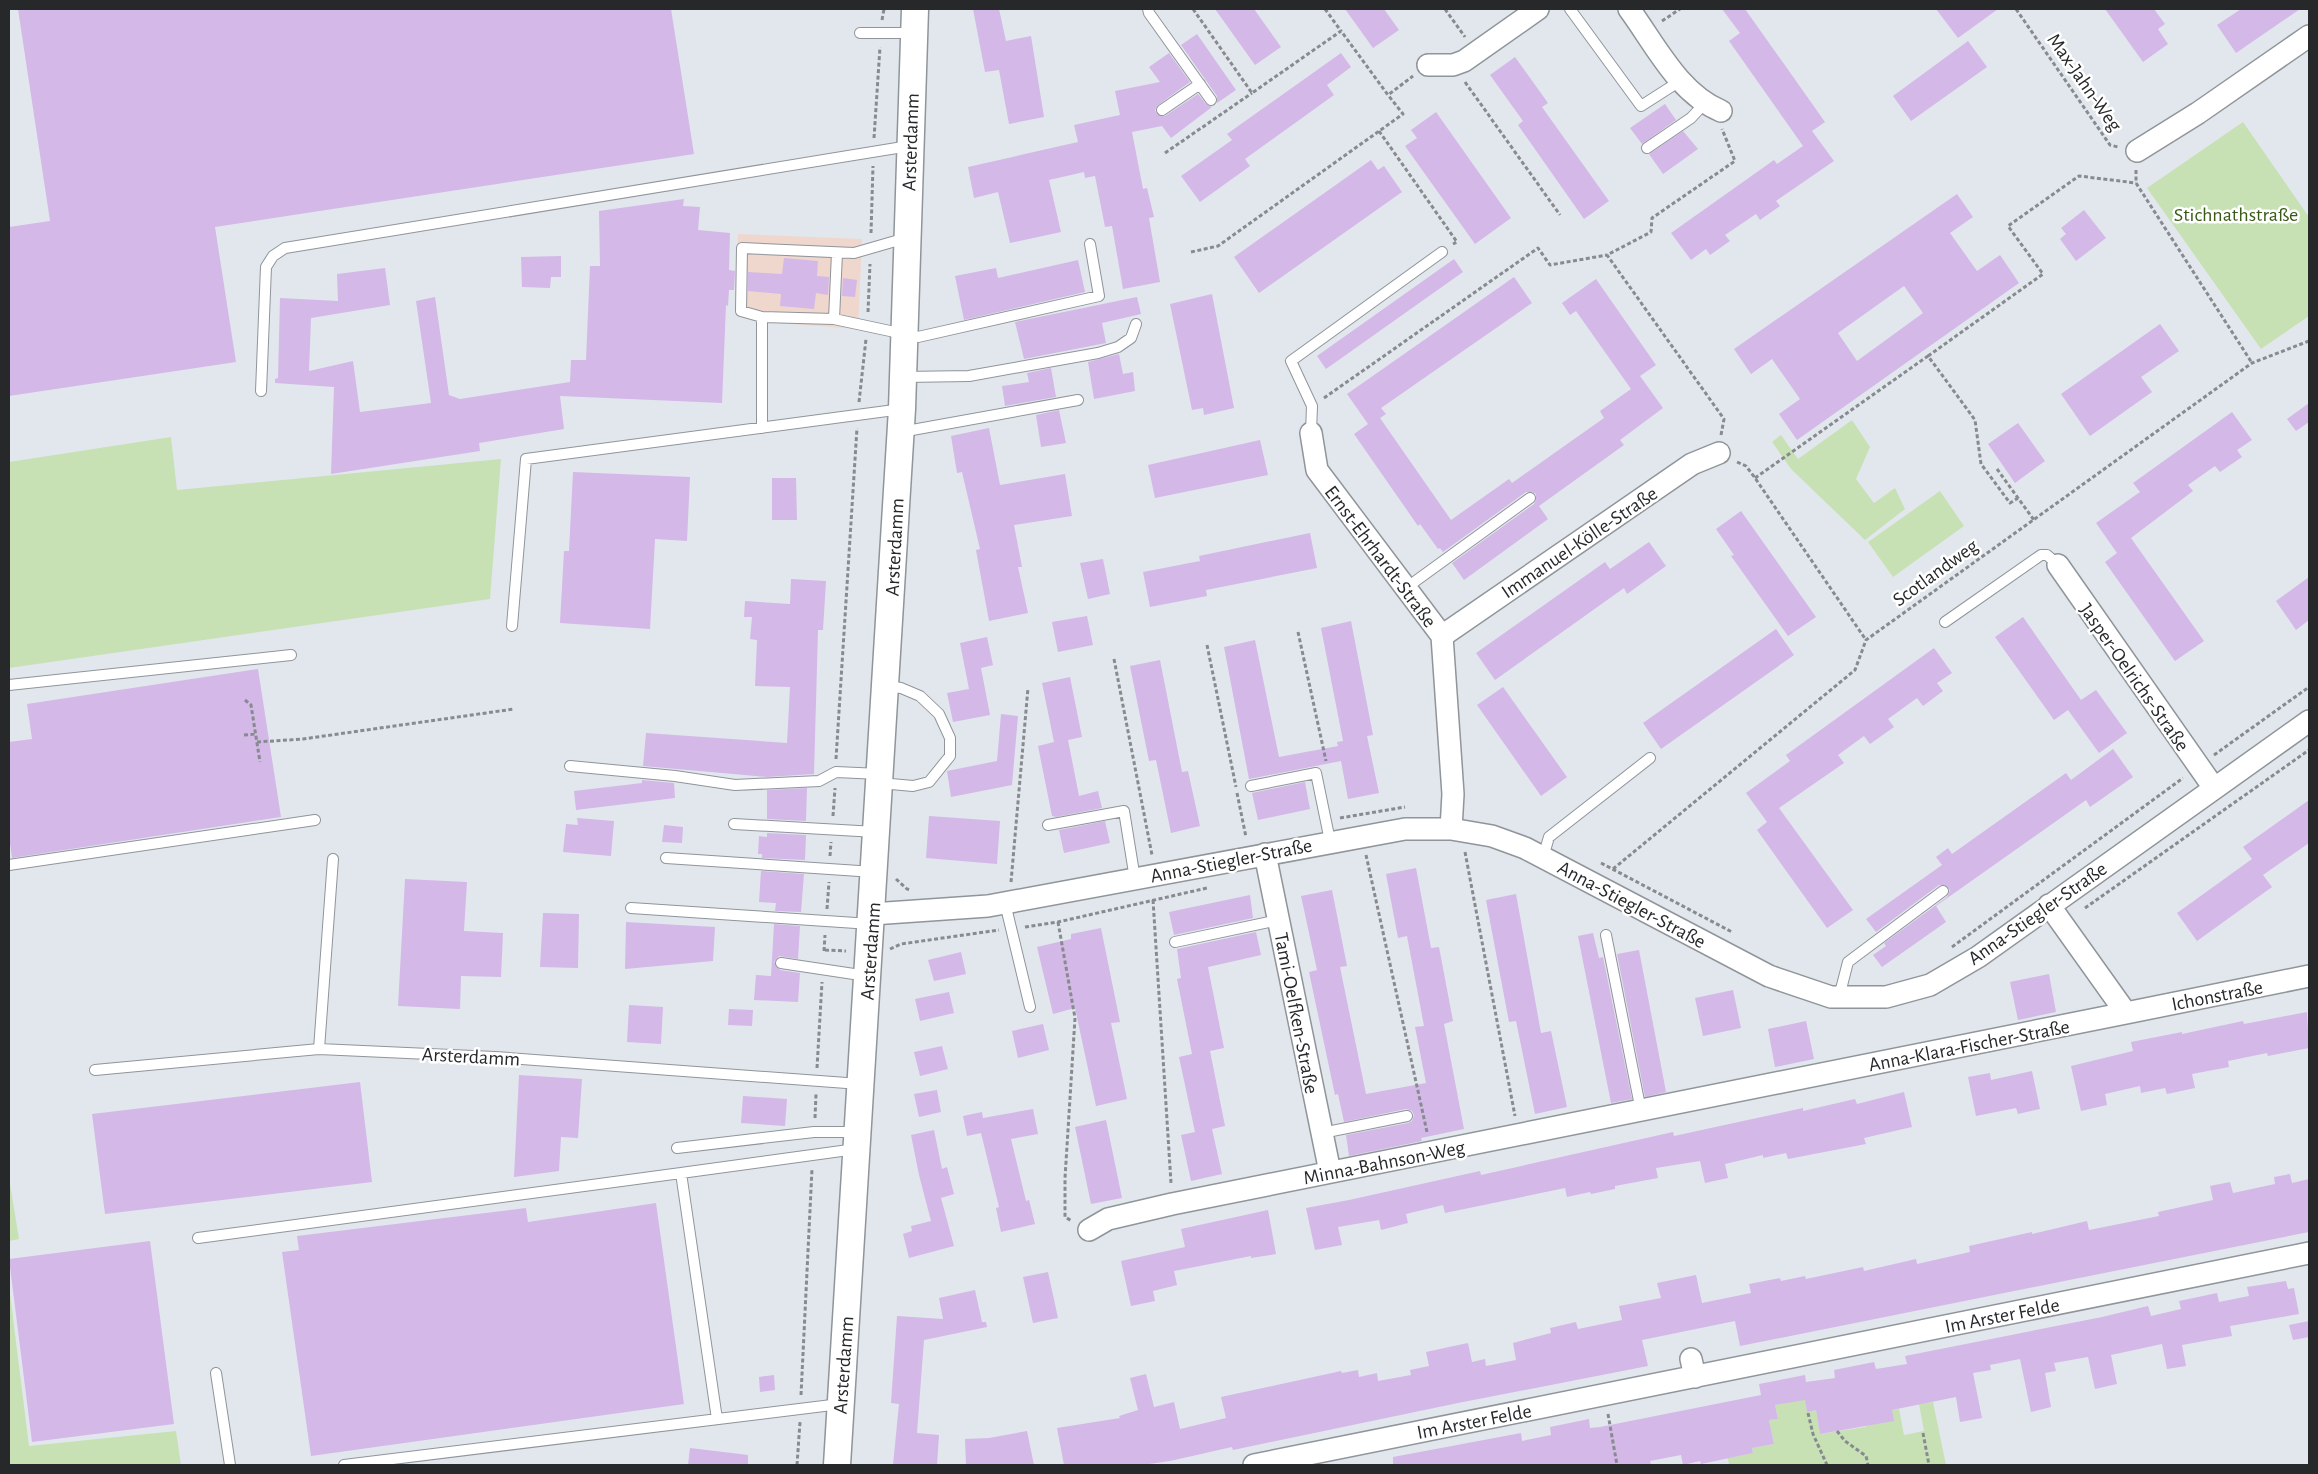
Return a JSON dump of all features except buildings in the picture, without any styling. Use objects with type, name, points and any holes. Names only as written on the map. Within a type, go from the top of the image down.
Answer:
[{"type":"street","points":[[1428,64],[1453,65],[1464,61],[1538,9]]},
{"type":"street","points":[[1629,9],[1680,81],[1713,107]]},
{"type":"street","name":"Arsterdamm","points":[[837,1465],[875,874],[901,420],[914,21]]},
{"type":"street","points":[[2137,152],[2198,113],[2309,36]]},
{"type":"street","name":"Ernst-Ehrhardt-Straße","points":[[1311,433],[1317,470],[1442,636],[1457,836]]},
{"type":"street","name":"Immanuel-Kölle-Straße","points":[[1442,636],[1692,464],[1719,453]]},
{"type":"street","name":"Jasper-Oelrichs-Straße","points":[[2058,566],[2214,788]]},
{"type":"street","name":"Anna-Stiegler-Straße","points":[[872,919],[988,906],[1006,890],[1134,869],[1265,854],[1328,831],[1405,829],[1457,836],[1492,836],[1526,848],[1769,976],[1831,997],[1886,996],[1930,985],[1978,957],[2309,721]]},
{"type":"street","name":"Tami-Oelfken-Straße","points":[[1265,854],[1330,1172]]},
{"type":"street","points":[[2049,905],[2126,1013]]},
{"type":"street","name":"Ichonstraße","points":[[2126,1013],[2309,976]]},
{"type":"street","name":"Anna-Klara-Fischer-Straße","points":[[1682,1103],[2126,1013]]},
{"type":"street","name":"Minna-Bahnson-Weg","points":[[1090,1230],[1108,1219],[1172,1204],[1682,1103]]},
{"type":"street","name":"Im Arster Felde","points":[[1254,1465],[1604,1395],[1693,1368],[2309,1253]]},
{"type":"lane","points":[[1148,9],[1148,13],[1211,100]]},
{"type":"lane","points":[[1570,9],[1641,106],[1680,81]]},
{"type":"lane","points":[[860,33],[880,33],[914,21]]},
{"type":"lane","points":[[1162,110],[1200,84]]},
{"type":"lane","points":[[1646,148],[1691,118],[1713,107]]},
{"type":"lane","points":[[261,391],[266,267],[273,256],[285,248],[910,146]]},
{"type":"lane","points":[[908,237],[854,253],[742,248],[741,311],[762,317],[834,319],[904,335],[918,336],[1099,296],[1090,244]]},
{"type":"lane","points":[[1311,433],[1312,406],[1291,361],[1442,252]]},
{"type":"lane","points":[[834,319],[836,253]]},
{"type":"lane","points":[[762,317],[762,428]]},
{"type":"lane","points":[[903,377],[915,379],[969,376],[1098,353],[1118,346],[1131,338],[1136,324]]},
{"type":"lane","points":[[512,626],[526,459],[858,415],[901,420],[1078,400]]},
{"type":"lane","points":[[1406,588],[1530,498]]},
{"type":"lane","points":[[1945,622],[2041,555],[2047,555],[2052,558],[2058,566]]},
{"type":"lane","points":[[9,685],[291,655]]},
{"type":"lane","points":[[570,766],[676,776],[735,785],[819,781],[836,772],[914,786],[929,782],[950,756],[950,738],[939,714],[920,696],[901,688],[886,686]]},
{"type":"lane","points":[[1543,857],[1548,837],[1650,758]]},
{"type":"lane","points":[[1251,786],[1316,772],[1328,831]]},
{"type":"lane","points":[[1048,825],[1124,811],[1134,869]]},
{"type":"lane","points":[[9,865],[316,820]]},
{"type":"lane","points":[[734,824],[877,832]]},
{"type":"lane","points":[[319,1049],[333,858]]},
{"type":"lane","points":[[666,858],[875,874]]},
{"type":"lane","points":[[1006,890],[1012,929],[1030,1007]]},
{"type":"lane","points":[[1839,997],[1848,962],[1943,891]]},
{"type":"lane","points":[[631,908],[826,922],[872,919]]},
{"type":"lane","points":[[1175,942],[1279,920]]},
{"type":"lane","points":[[1606,935],[1642,1111]]},
{"type":"lane","points":[[781,963],[823,970],[869,964]]},
{"type":"lane","name":"Arsterdamm","points":[[95,1070],[319,1049],[505,1058],[861,1084]]},
{"type":"lane","points":[[1322,1133],[1407,1116]]},
{"type":"lane","points":[[677,1148],[814,1132],[858,1140]]},
{"type":"lane","points":[[198,1238],[813,1155],[858,1140]]},
{"type":"lane","points":[[681,1173],[718,1420]]},
{"type":"lane","points":[[216,1372],[230,1465]]},
{"type":"lane","points":[[344,1465],[841,1404]]},
{"type":"path","points":[[814,1132],[858,415],[867,326],[873,152],[880,33],[884,9]]},
{"type":"path","points":[[1193,9],[1252,93]]},
{"type":"path","points":[[1191,252],[1218,246],[1403,114],[1325,9]]},
{"type":"path","points":[[1445,9],[1476,53]]},
{"type":"path","name":"Max-Jahn-Weg","points":[[2016,9],[2110,146],[2137,152],[2136,183]]},
{"type":"path","points":[[1165,154],[1341,30]]},
{"type":"path","points":[[1388,94],[1428,64]]},
{"type":"path","points":[[1453,65],[1560,215]]},
{"type":"path","points":[[1312,406],[1538,248],[1550,265],[1607,255],[1652,232],[1652,218],[1734,161],[1713,107]]},
{"type":"path","points":[[1379,131],[1457,242],[1442,252]]},
{"type":"path","points":[[1755,478],[2043,274],[2008,226],[2079,176],[2136,183],[2252,364]]},
{"type":"path","points":[[1607,255],[1724,419],[1719,453],[1746,466],[1866,640],[1855,670],[1613,869]]},
{"type":"path","name":"Scotlandweg","points":[[1866,640],[2252,364],[2309,341]]},
{"type":"path","points":[[1928,356],[1975,420],[1981,464],[2010,503],[2018,498]]},
{"type":"path","points":[[1997,469],[2034,520]]},
{"type":"path","points":[[1298,632],[1326,763]]},
{"type":"path","points":[[1207,646],[1246,837]]},
{"type":"path","points":[[1114,659],[1152,855]]},
{"type":"path","points":[[1948,950],[2309,687]]},
{"type":"path","points":[[1006,890],[1028,688]]},
{"type":"path","points":[[245,700],[251,705],[260,762]]},
{"type":"path","points":[[257,742],[303,739],[514,709]]},
{"type":"path","points":[[244,736],[256,734]]},
{"type":"path","points":[[2062,924],[2309,750]]},
{"type":"path","points":[[1328,831],[1338,819],[1409,807]]},
{"type":"path","points":[[1336,809],[1338,819]]},
{"type":"path","points":[[1237,839],[1255,835]]},
{"type":"path","points":[[1457,836],[1519,1136]]},
{"type":"path","points":[[1365,852],[1431,1152]]},
{"type":"path","points":[[1134,869],[1152,855],[1162,853]]},
{"type":"path","points":[[1597,861],[1736,934]]},
{"type":"path","points":[[875,874],[892,876],[907,890],[915,890]]},
{"type":"path","points":[[1006,890],[1020,882]]},
{"type":"path","points":[[824,950],[869,964],[888,950],[901,944],[1058,922],[1211,887]]},
{"type":"path","name":"Anna-Stiegler-Straße","points":[[1153,900],[1172,1204]]},
{"type":"path","points":[[1058,922],[1075,1018],[1065,1178],[1065,1217],[1090,1230]]},
{"type":"path","points":[[797,1465],[813,1155]]},
{"type":"path","points":[[1604,1395],[1617,1465]]},
{"type":"path","points":[[1808,1413],[1813,1434],[1827,1465]]},
{"type":"path","points":[[1837,1431],[1845,1441],[1866,1456],[1868,1465]]},
{"type":"path","points":[[1923,1433],[1929,1465]]},
{"type":"shaded area","points":[[738,234],[862,239],[858,329],[763,322],[737,316]]},
{"type":"green space","name":"Stichnathstraße","points":[[2243,122],[2309,217],[2309,316],[2261,349],[2147,188]]},
{"type":"green space","points":[[1852,420],[1870,447],[1856,479],[1874,503],[1895,488],[1905,509],[1865,540],[1791,469],[1772,442],[1781,435],[1798,459]]},
{"type":"green space","points":[[171,437],[177,490],[501,459],[490,599],[9,668],[9,462]]},
{"type":"green space","points":[[1940,491],[1964,526],[1893,577],[1868,542]]},
{"type":"green space","points":[[9,1178],[19,1239],[9,1241]]},
{"type":"green space","points":[[9,1286],[29,1446],[176,1431],[181,1465],[9,1465]]},
{"type":"green space","points":[[1805,1399],[1807,1411],[1816,1410],[1820,1434],[1865,1427],[1892,1410],[1899,1409],[1904,1435],[1924,1431],[1919,1404],[1933,1402],[1946,1465],[1729,1465],[1728,1458],[1753,1453],[1752,1448],[1774,1444],[1769,1420],[1778,1419],[1775,1405]]}]
